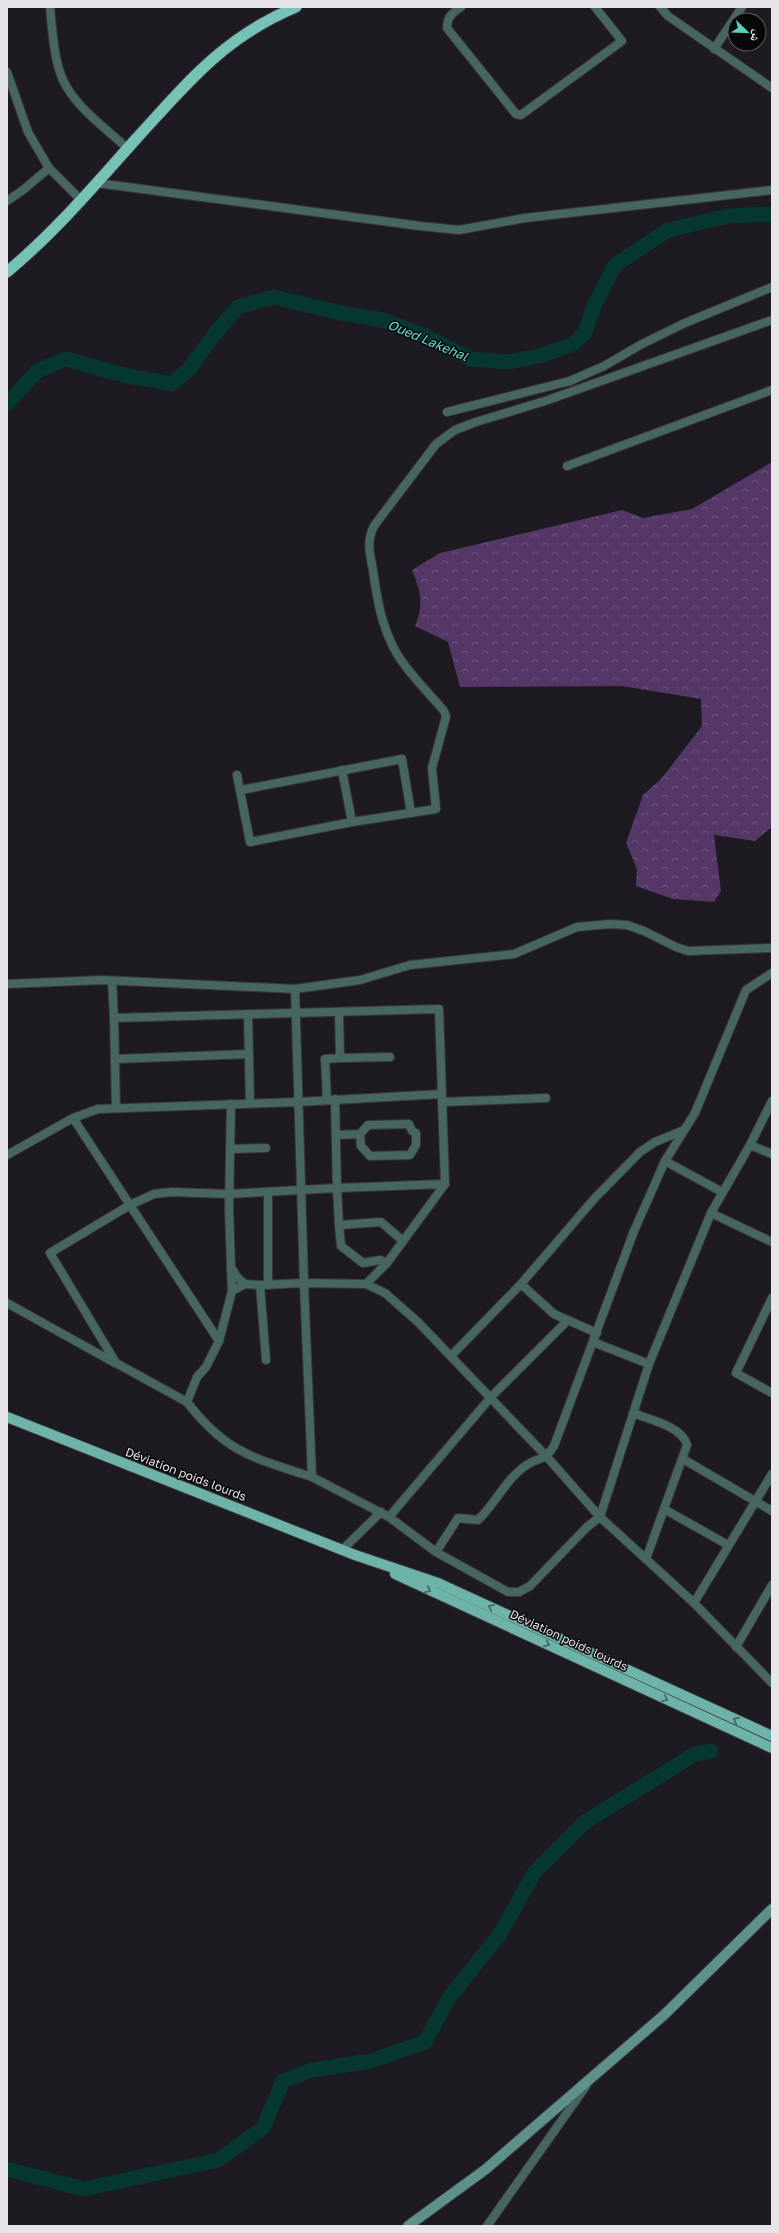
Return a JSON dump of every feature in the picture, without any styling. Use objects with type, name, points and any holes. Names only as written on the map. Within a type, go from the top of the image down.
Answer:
[{"type":"highway","points":[[7,272],[33,250],[81,200],[195,74],[229,44],[282,13],[296,7]]},
{"type":"main road","name":"Déviation poids lourds","points":[[7,1417],[342,1550],[438,1583],[772,1736]]},
{"type":"main road","name":"Déviation poids lourds","points":[[355,1555],[772,1748]]},
{"type":"main road","points":[[408,2226],[486,2169],[591,2079],[664,2015],[772,1909]]},
{"type":"street","points":[[50,7],[53,39],[62,79],[75,99],[128,149]]},
{"type":"street","points":[[461,7],[450,15],[447,21],[447,28],[516,114],[521,115],[622,42],[595,7]]},
{"type":"street","points":[[660,7],[668,16],[772,88]]},
{"type":"street","points":[[714,49],[742,7]]},
{"type":"street","points":[[7,72],[28,132],[49,168],[81,200]]},
{"type":"street","points":[[7,201],[23,190],[49,168]]},
{"type":"street","points":[[97,183],[459,230],[525,218],[772,190]]},
{"type":"street","points":[[447,412],[570,381],[604,366],[642,344],[685,323],[772,287]]},
{"type":"street","points":[[237,775],[250,842],[352,822],[436,809],[432,768],[446,717],[444,711],[398,655],[384,625],[377,600],[369,539],[374,526],[415,475],[436,444],[455,430],[545,401],[772,320]]},
{"type":"street","points":[[567,466],[772,390]]},
{"type":"street","points":[[241,790],[402,759],[411,813]]},
{"type":"street","points":[[342,770],[352,822]]},
{"type":"street","points":[[7,984],[112,981],[295,989],[360,980],[410,965],[514,954],[577,928],[599,924],[627,925],[644,931],[676,947],[688,950],[772,948]]},
{"type":"street","points":[[436,1552],[458,1518],[478,1520],[490,1509],[508,1480],[530,1463],[547,1457],[554,1446],[634,1231],[665,1161],[695,1113],[746,990],[755,982],[772,973]]},
{"type":"street","points":[[112,981],[116,1108]]},
{"type":"street","points":[[295,989],[304,1283],[312,1477]]},
{"type":"street","points":[[114,1018],[439,1009],[445,1184],[387,1263],[366,1284]]},
{"type":"street","points":[[339,1012],[340,1058]]},
{"type":"street","points":[[248,1014],[250,1103]]},
{"type":"street","points":[[115,1059],[249,1054]]},
{"type":"street","points":[[387,1263],[380,1260],[363,1263],[354,1258],[341,1246],[337,1188],[337,1135],[325,1059],[390,1057]]},
{"type":"street","points":[[7,1156],[73,1118],[98,1109],[298,1102],[331,1099],[546,1098]]},
{"type":"street","points":[[7,1303],[187,1402],[201,1421],[230,1446],[249,1456],[312,1477],[381,1512],[436,1552],[480,1578],[514,1593],[530,1586],[587,1527],[600,1517],[649,1364],[711,1213],[750,1145],[772,1101]]},
{"type":"street","points":[[187,1402],[197,1377],[206,1368],[219,1341],[232,1291],[229,1194],[231,1104]]},
{"type":"street","points":[[73,1118],[219,1341]]},
{"type":"street","points":[[337,1135],[360,1134],[368,1125],[409,1124],[412,1131],[416,1133],[416,1145],[410,1155],[370,1156],[361,1146],[360,1134]]},
{"type":"street","points":[[451,1356],[521,1284],[594,1199],[640,1152],[655,1142],[684,1130]]},
{"type":"street","points":[[750,1145],[772,1154]]},
{"type":"street","points":[[230,1149],[266,1148]]},
{"type":"street","points":[[665,1161],[722,1192]]},
{"type":"street","points":[[116,1363],[50,1253],[130,1205],[154,1194],[171,1192],[229,1194],[445,1184]]},
{"type":"street","points":[[266,1360],[264,1285],[268,1192]]},
{"type":"street","points":[[711,1213],[772,1242]]},
{"type":"street","points":[[339,1225],[381,1222],[403,1241]]},
{"type":"street","points":[[231,1266],[237,1277],[245,1284]]},
{"type":"street","points":[[232,1291],[245,1284],[264,1285],[304,1283],[366,1284],[385,1293],[418,1322],[491,1397],[600,1517],[694,1603],[772,1683]]},
{"type":"street","points":[[521,1284],[554,1314],[597,1333]]},
{"type":"street","points":[[772,1298],[736,1373],[772,1393]]},
{"type":"street","points":[[389,1517],[491,1397],[567,1321]]},
{"type":"street","points":[[593,1342],[649,1364]]},
{"type":"street","points":[[633,1413],[678,1431],[686,1438],[687,1445],[646,1559]]},
{"type":"street","points":[[683,1459],[772,1511]]},
{"type":"street","points":[[694,1603],[754,1501],[772,1474]]},
{"type":"street","points":[[664,1509],[728,1545]]},
{"type":"street","points":[[342,1550],[381,1512]]},
{"type":"street","points":[[736,1647],[772,1585]]},
{"type":"street","points":[[487,2226],[591,2079]]},
{"type":"green space","points":[[772,462],[772,827],[755,841],[714,835],[721,891],[714,902],[673,899],[636,886],[637,869],[626,843],[643,795],[661,779],[702,726],[701,699],[622,686],[460,687],[448,642],[415,626],[420,611],[420,598],[418,585],[412,570],[440,553],[622,510],[643,518],[692,509]]},
{"type":"waterway","name":"Oued Lakehal","points":[[7,404],[37,371],[66,359],[123,375],[172,384],[190,368],[213,336],[238,307],[274,297],[336,312],[383,320],[423,335],[471,359],[509,362],[540,356],[573,344],[585,333],[594,306],[615,265],[668,230],[729,216],[772,214]]},
{"type":"waterway","points":[[7,2169],[84,2189],[218,2160],[263,2128],[283,2081],[312,2070],[371,2061],[425,2042],[449,1998],[500,1934],[534,1873],[585,1822],[695,1754],[711,1751]]}]
